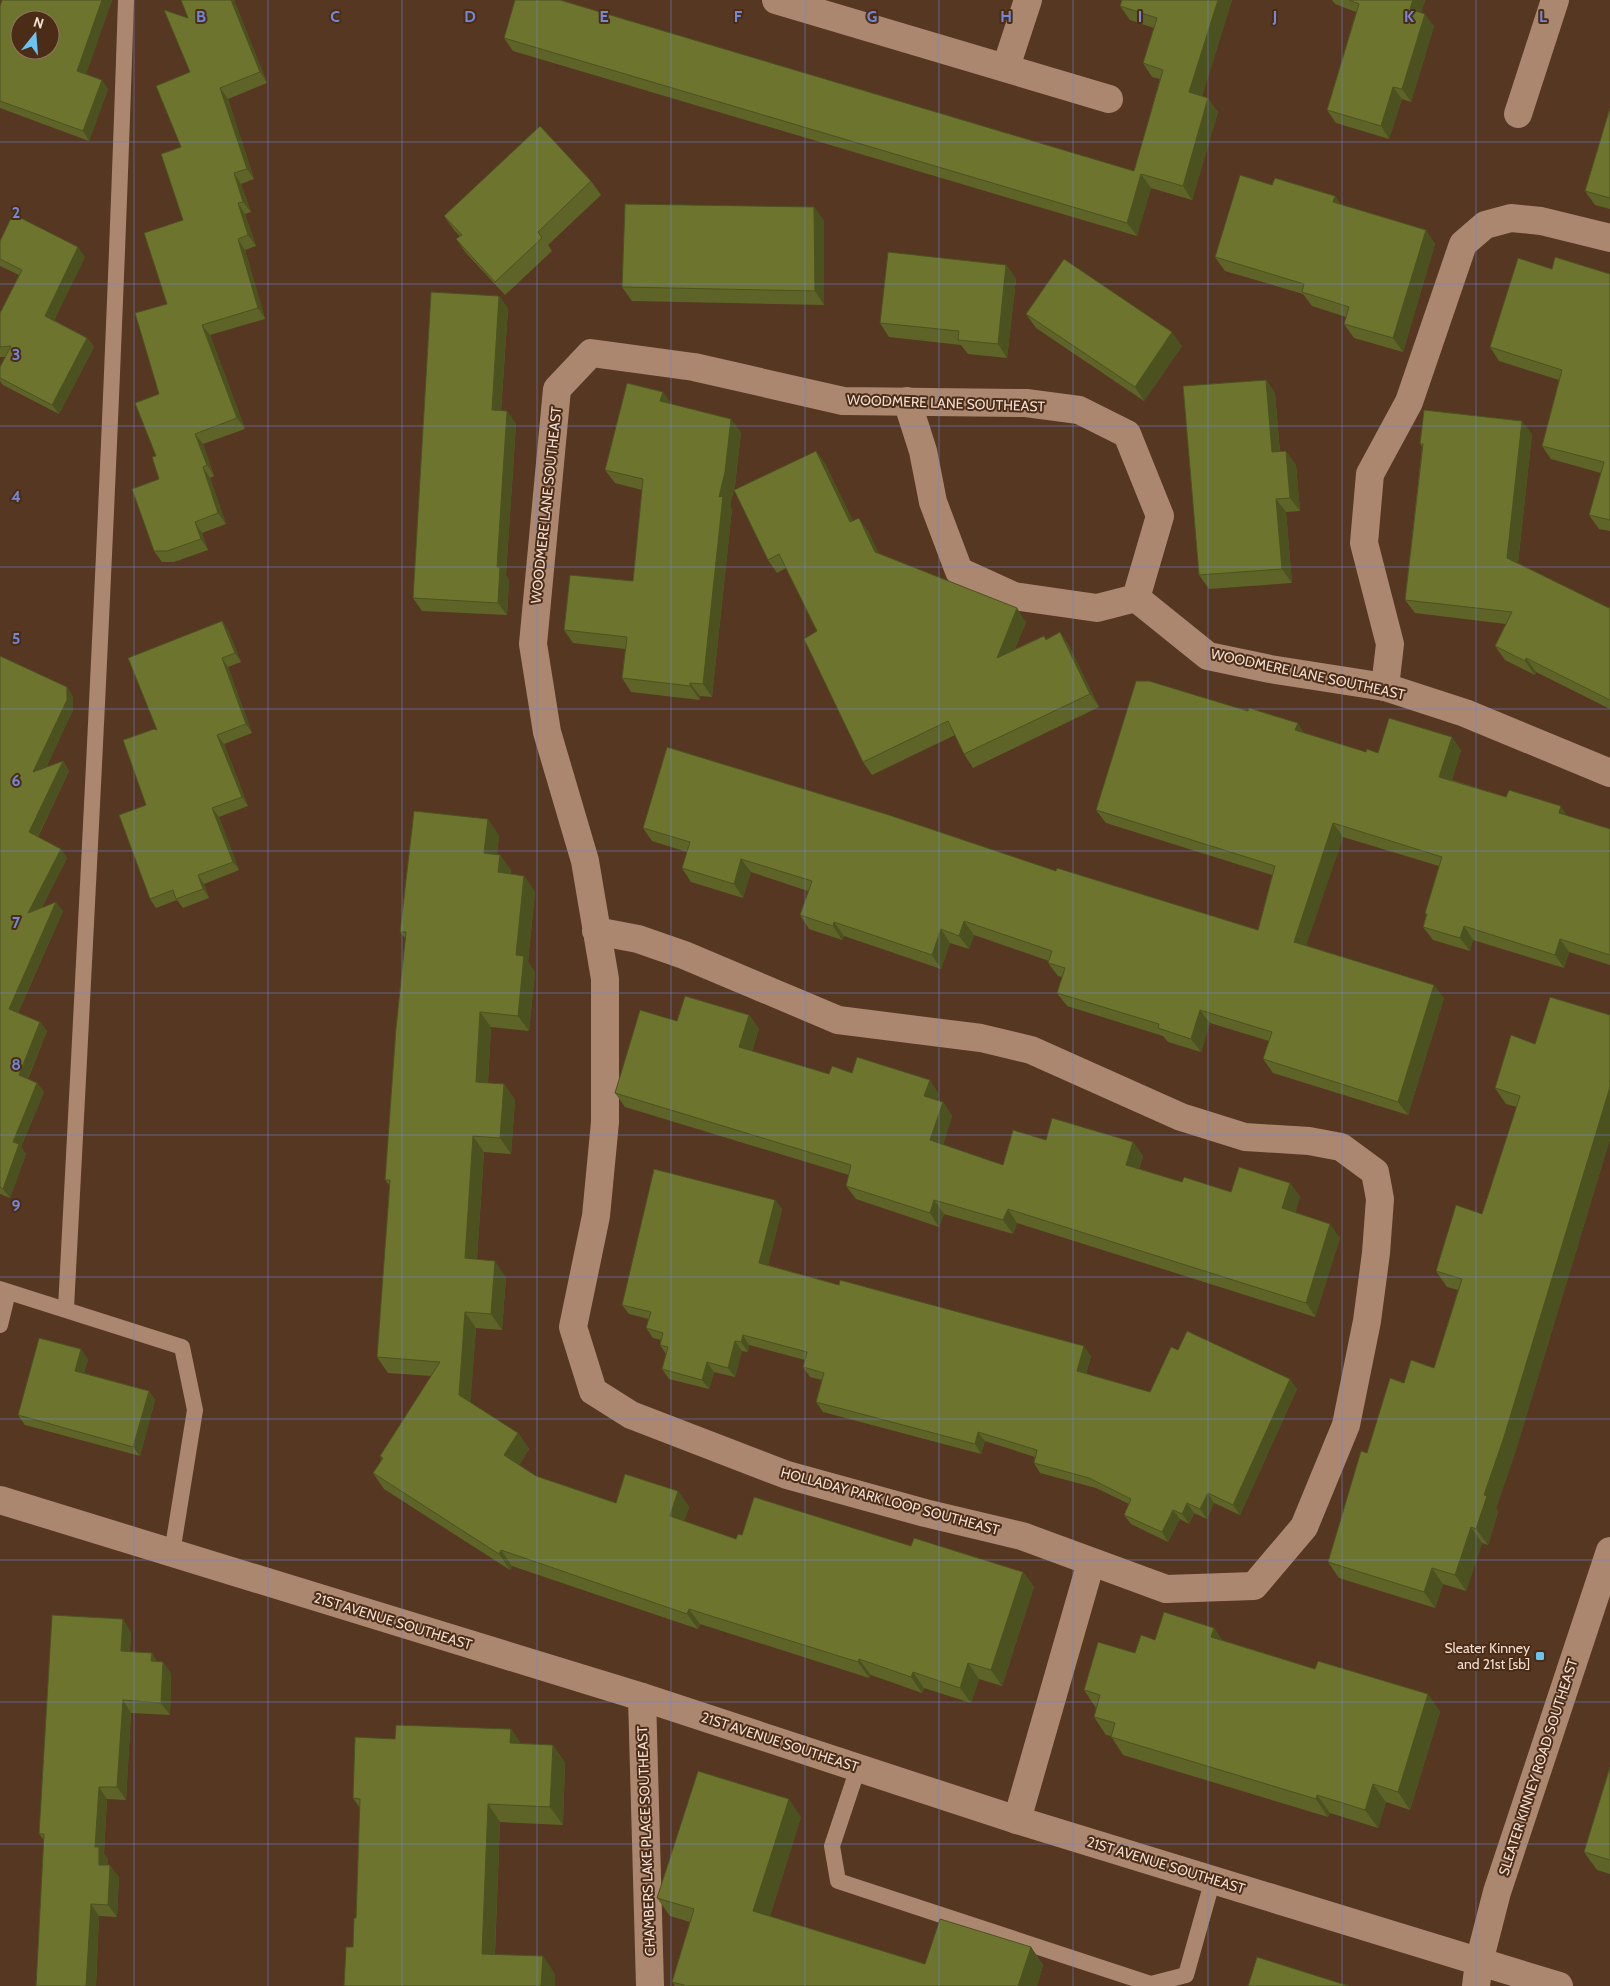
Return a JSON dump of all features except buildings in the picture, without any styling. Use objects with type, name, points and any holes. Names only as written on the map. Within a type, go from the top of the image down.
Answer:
[{"type":"street","points":[[776,0],[1109,99]]},
{"type":"street","points":[[1006,67],[1028,0]]},
{"type":"street","points":[[1518,114],[1555,0]]},
{"type":"street","points":[[1385,688],[1390,644],[1364,543],[1370,474],[1409,402],[1463,244],[1485,225],[1511,218],[1541,221],[1610,238]]},
{"type":"street","name":"WOODMERE LANE SOUTHEAST","points":[[533,644],[557,390],[591,353],[694,367],[843,401],[1026,403],[1079,410],[1127,434],[1160,516],[1136,598],[1208,656],[1270,669],[1385,688],[1465,713],[1610,773]]},
{"type":"street","points":[[907,401],[923,451],[933,502],[959,571],[1014,596],[1097,608],[1136,598]]},
{"type":"street","name":"HOLLADAY PARK LOOP SOUTHEAST","points":[[533,644],[547,732],[585,861],[596,931],[605,979],[605,1122],[596,1216],[573,1327],[593,1391],[631,1415],[787,1475],[925,1513],[1022,1536],[1166,1589],[1254,1586],[1304,1527],[1346,1425],[1363,1340],[1376,1253],[1380,1199],[1375,1172],[1341,1147],[1309,1141],[1245,1136],[1181,1117],[1031,1050],[981,1038],[838,1020],[684,954],[638,939],[596,931]]},
{"type":"street","name":"21ST AVENUE SOUTHEAST","points":[[0,1500],[642,1697],[1017,1820],[1213,1880],[1478,1974],[1559,1986]]},
{"type":"street","name":"SLEATER KINNEY ROAD SOUTHEAST","points":[[1478,1974],[1497,1892],[1610,1551]]},
{"type":"street","points":[[1017,1820],[1092,1562]]},
{"type":"street","name":"CHAMBERS LAKE PLACE SOUTHEAST","points":[[642,1697],[650,1986]]},
{"type":"lane","points":[[66,1308],[117,289],[126,0]]},
{"type":"lane","points":[[0,1326],[4,1290],[66,1308],[182,1348],[195,1410],[172,1552]]},
{"type":"lane","points":[[858,1768],[832,1846],[838,1881],[1151,1984],[1186,1975],[1213,1880]]},
{"type":"place","name":"Sleater Kinney and 21st [sb]","points":[[1540,1656]]}]
